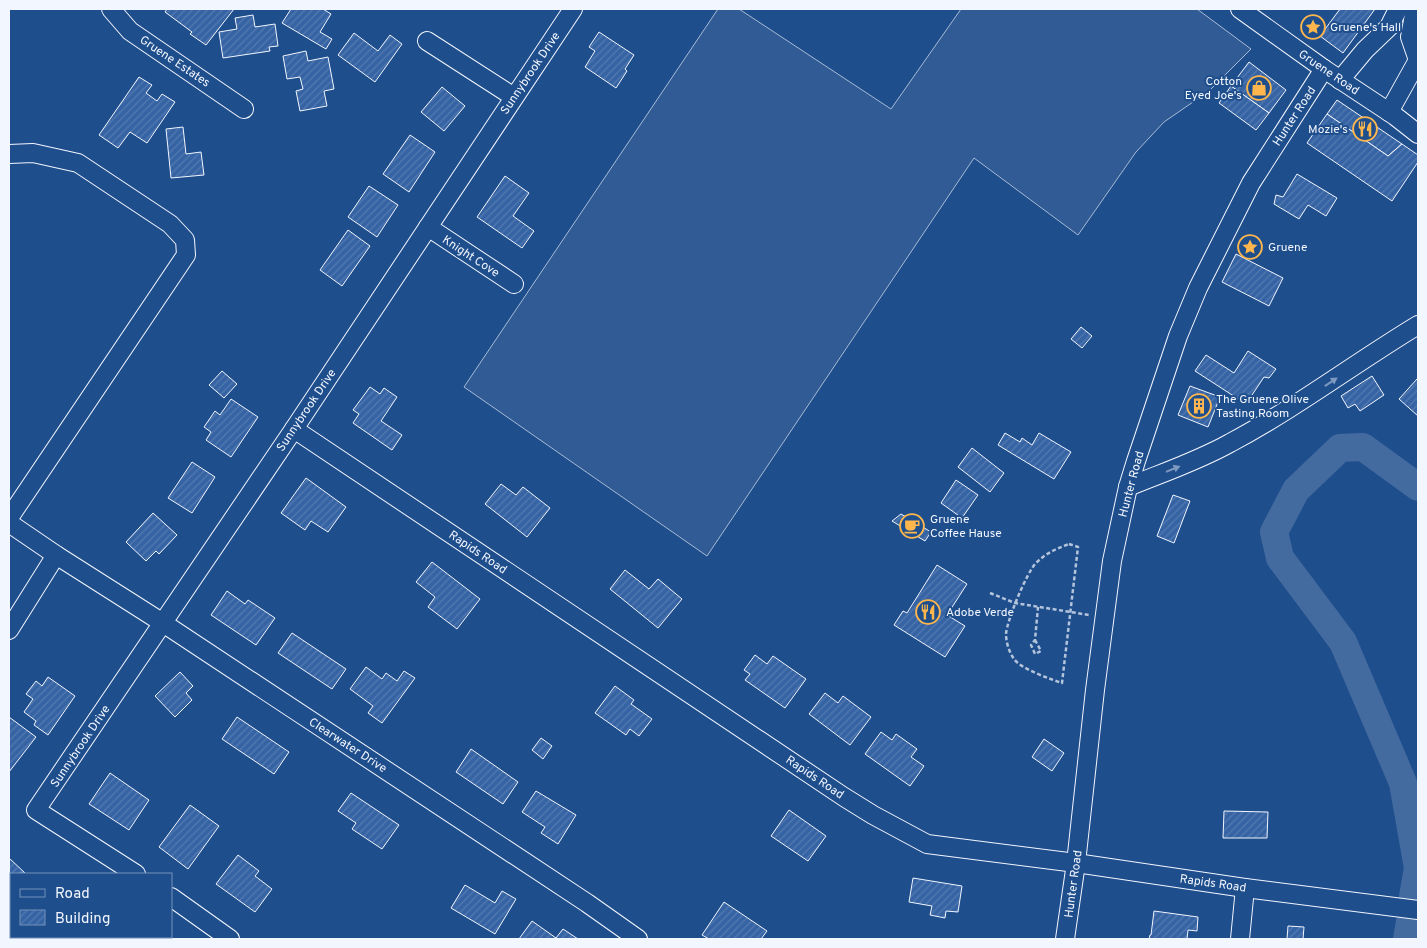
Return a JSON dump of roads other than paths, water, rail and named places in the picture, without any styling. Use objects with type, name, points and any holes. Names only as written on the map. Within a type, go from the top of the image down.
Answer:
[{"type":"street","name":"Gruene Estates","points":[[111,9],[130,31],[244,109]]},
{"type":"street","name":"Sunnybrook Drive","points":[[134,873],[36,810],[294,429],[573,9]]},
{"type":"street","name":"Gruene Road","points":[[1240,9],[1418,134]]},
{"type":"street","points":[[1340,80],[1365,50],[1389,27],[1398,9]]},
{"type":"street","points":[[1389,112],[1418,60],[1410,36],[1415,9]]},
{"type":"street","points":[[427,41],[514,97]]},
{"type":"street","name":"Hunter Road","points":[[1065,939],[1076,863],[1112,561],[1128,487],[1178,336],[1198,288],[1250,183],[1324,69]]},
{"type":"street","points":[[9,154],[33,152],[78,162],[170,224],[185,240],[186,255],[9,518]]},
{"type":"street","name":"Knight Cove","points":[[428,227],[514,284]]},
{"type":"street","points":[[1128,487],[1230,444],[1305,400],[1418,325]]},
{"type":"street","name":"Rapids Road","points":[[294,429],[873,815],[927,844],[1418,910]]},
{"type":"street","name":"Clearwater Drive","points":[[9,523],[587,903],[638,939]]},
{"type":"street","points":[[9,630],[56,555]]},
{"type":"street","points":[[1240,939],[1246,888]]},
{"type":"street","points":[[172,898],[230,939]]},
{"type":"waterway","points":[[1413,897],[1418,868],[1403,783],[1343,642],[1280,558],[1274,532],[1296,490],[1340,448],[1363,447],[1418,487]]},
{"type":"waterway","points":[[1407,939],[1410,922]]},
{"type":"place","name":"Gruene's Hall","points":[[1313,27]]},
{"type":"place","name":"Cotton Eyed Joe's","points":[[1259,88]]},
{"type":"place","name":"Mozie's","points":[[1365,129]]},
{"type":"place","name":"Gruene","points":[[1250,247]]},
{"type":"place","name":"The Gruene Olive Tasting Room","points":[[1199,406]]},
{"type":"place","name":"Gruene Coffee Hause","points":[[912,526]]},
{"type":"place","name":"Adobe Verde","points":[[928,612]]}]
